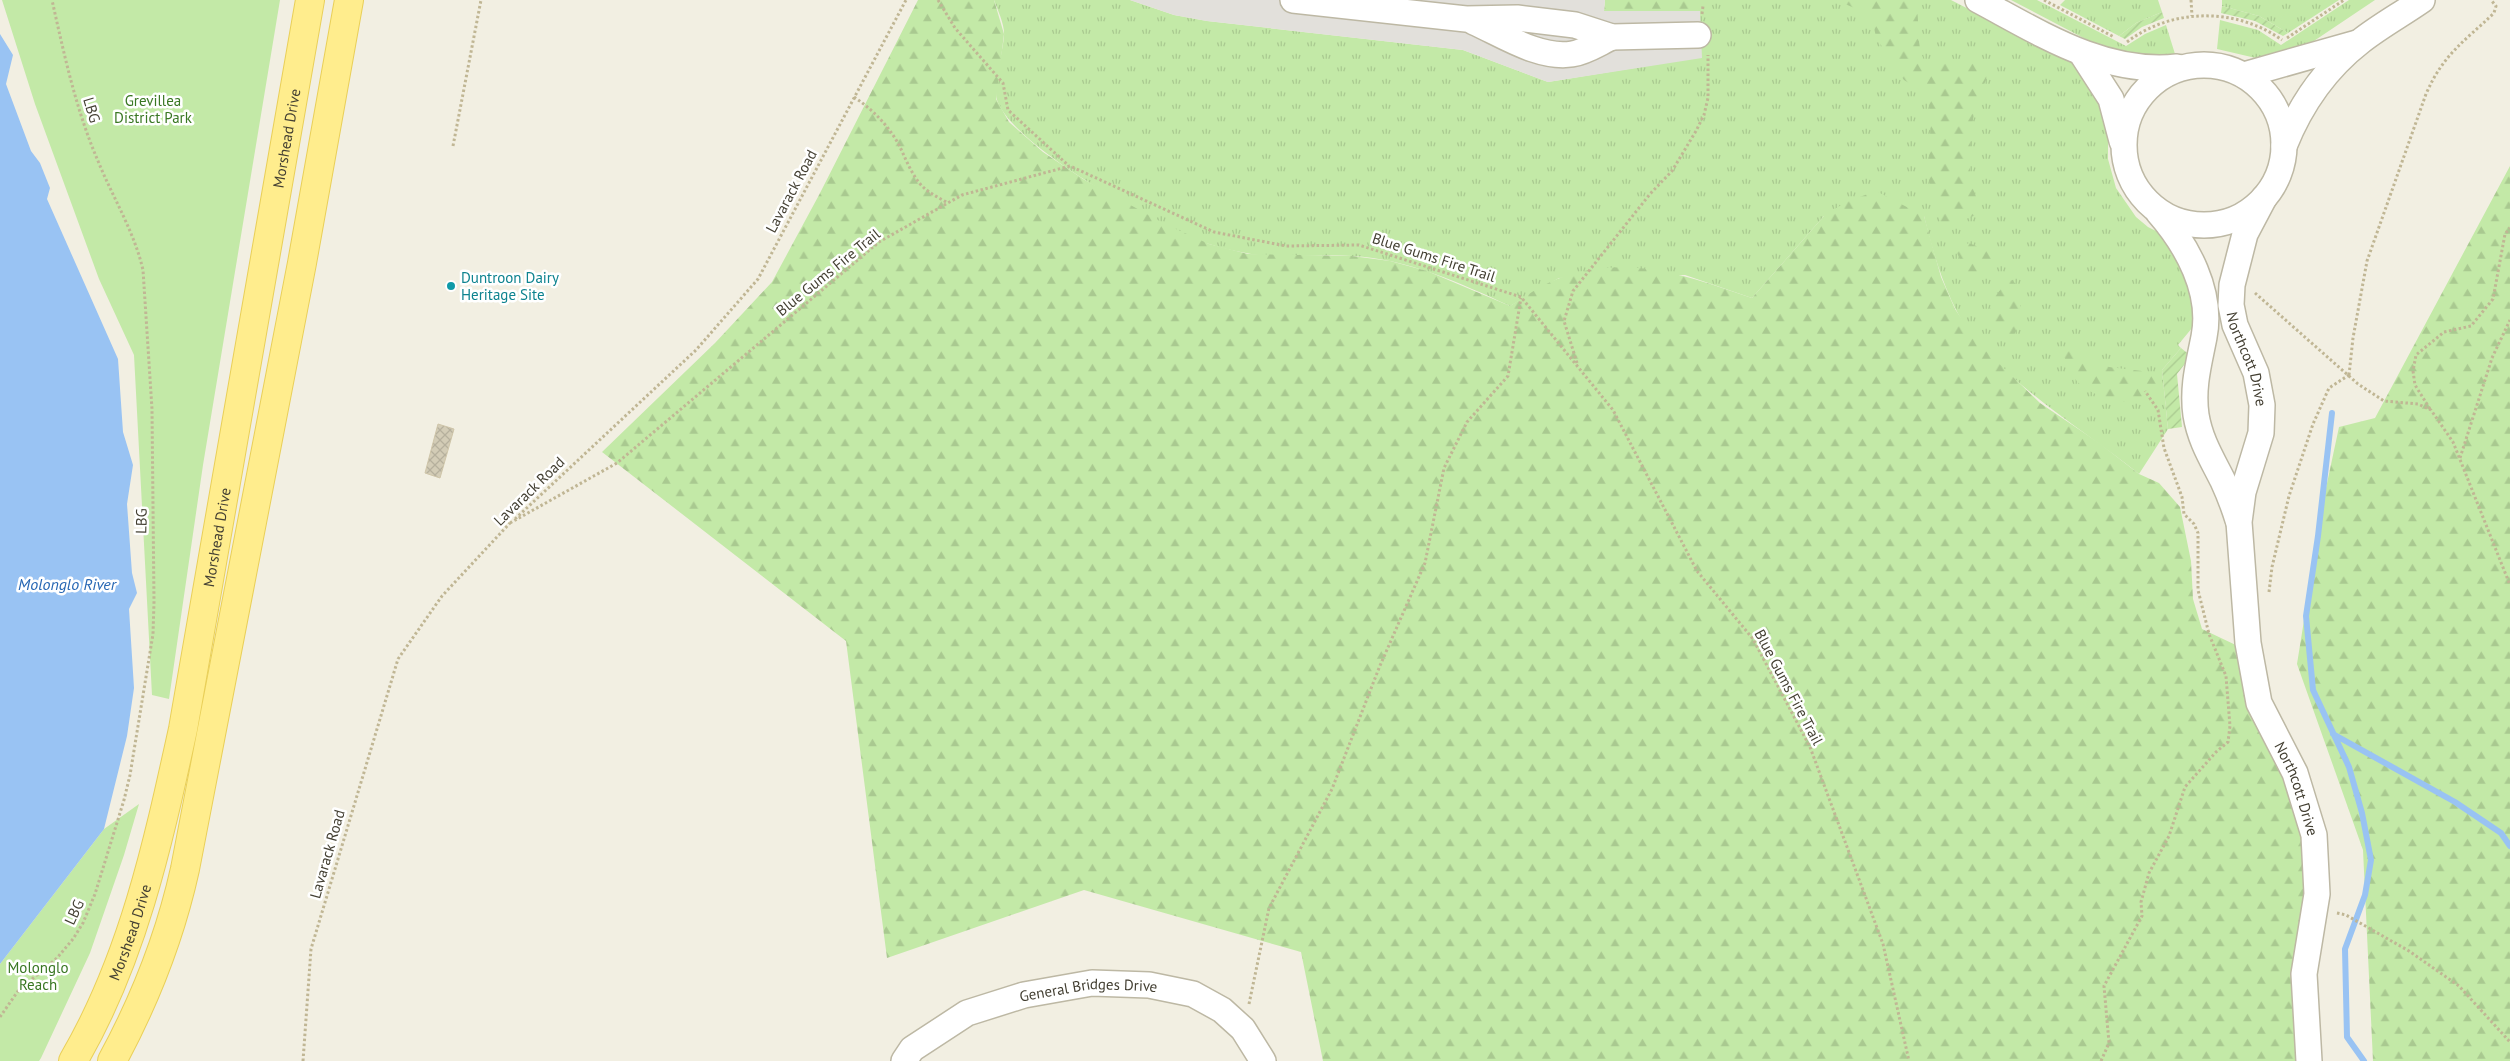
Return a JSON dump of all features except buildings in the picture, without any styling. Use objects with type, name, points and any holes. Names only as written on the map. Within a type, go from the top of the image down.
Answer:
[{"type":"main road","name":"Morshead Drive","points":[[73,1061],[95,1021],[118,969],[148,880],[162,826],[185,720],[310,0]]},
{"type":"main road","name":"Morshead Drive","points":[[112,1061],[147,990],[177,906],[302,263],[349,0]]},
{"type":"street","points":[[1293,0],[1466,19],[1535,49],[1553,53],[1578,52],[1612,37],[1703,36]]},
{"type":"street","points":[[1978,0],[2082,54],[2140,67],[2184,67],[2208,64],[2232,69],[2244,75],[2263,90],[2270,100],[2280,122],[2284,146]]},
{"type":"street","points":[[2184,67],[2152,84],[2136,102],[2126,125],[2125,161],[2134,184],[2155,209],[2181,222],[2205,225],[2229,221],[2240,216],[2264,198],[2279,170],[2284,146],[2294,123],[2313,92],[2360,42],[2422,0]]},
{"type":"street","points":[[2244,75],[2360,42]]},
{"type":"street","points":[[2082,54],[2097,74],[2111,99],[2124,149]]},
{"type":"street","name":"Northcott Drive","points":[[2264,198],[2247,228],[2234,272],[2231,297],[2233,313],[2256,373],[2262,405],[2261,433],[2243,492],[2239,522],[2248,643],[2259,703],[2295,773],[2314,835],[2317,894],[2304,974],[2308,1061]]},
{"type":"street","name":"Northcott Drive","points":[[2155,209],[2180,241],[2194,269],[2203,295],[2206,325],[2195,382],[2196,417],[2204,445],[2226,488],[2239,522]]},
{"type":"street","name":"General Bridges Drive","points":[[904,1061],[912,1049],[967,1013],[1024,995],[1092,983],[1149,985],[1194,994],[1222,1010],[1244,1030],[1263,1061]]},
{"type":"path","name":"LBG","points":[[0,1017],[18,991],[57,958],[73,939],[95,894],[124,800],[153,634],[153,458],[143,270],[137,246],[98,162],[86,129],[67,64],[52,0]]},
{"type":"path","points":[[453,146],[481,0]]},
{"type":"path","name":"Lavarack Road","points":[[303,1061],[311,949],[398,659],[442,596],[510,523],[696,350],[758,279],[906,0]]},
{"type":"path","points":[[938,0],[956,28],[1003,83],[1008,110],[1070,166]]},
{"type":"path","points":[[2044,0],[2117,38]]},
{"type":"path","points":[[2191,0],[2192,16]]},
{"type":"path","points":[[2125,42],[2165,22],[2192,16],[2214,16],[2238,20],[2267,31],[2282,41],[2344,0]]},
{"type":"path","points":[[2269,594],[2272,567],[2289,496],[2313,424],[2330,388],[2349,375],[2353,338],[2367,260],[2426,94],[2447,56],[2494,13],[2496,6],[2491,0]]},
{"type":"path","points":[[1577,366],[1564,322],[1573,291],[1650,194],[1672,170],[1702,122],[1708,98],[1703,36],[1703,6]]},
{"type":"path","points":[[854,97],[872,110],[886,126],[898,143],[911,170],[922,186],[948,203]]},
{"type":"path","name":"Blue Gums Fire Trail","points":[[510,523],[617,463],[879,242],[962,195],[1070,166],[1214,232],[1286,246],[1359,245],[1521,297],[1613,410],[1697,571],[1753,639],[1810,747],[1883,944],[1909,1061]]},
{"type":"path","points":[[2510,228],[2505,234],[2493,299],[2471,326],[2444,332],[2416,355],[2413,371],[2415,385],[2453,442],[2510,585]]},
{"type":"path","points":[[2234,272],[2349,375],[2384,401],[2418,404],[2431,410]]},
{"type":"path","points":[[1244,1030],[1269,908],[1332,789],[1379,668],[1425,563],[1444,468],[1467,422],[1508,376],[1521,297]]},
{"type":"path","points":[[2460,459],[2492,358],[2510,320]]},
{"type":"path","points":[[2101,1061],[2109,1043],[2104,986],[2142,916],[2141,902],[2149,873],[2169,836],[2185,787],[2216,752],[2228,742],[2230,726],[2226,676],[2209,634],[2198,590],[2198,532],[2194,524],[2184,514],[2182,497],[2164,448],[2158,410],[2145,391]]},
{"type":"path","points":[[2332,912],[2346,915],[2401,947],[2459,986],[2510,1042]]},
{"type":"green space","name":"Grevillea District Park","points":[[2,0],[280,0],[203,465],[169,699],[152,695],[134,355],[99,279],[35,104]]},
{"type":"green space","points":[[918,0],[994,0],[1004,34],[996,99],[1009,122],[1043,152],[1083,179],[1165,224],[1209,244],[1248,254],[1352,256],[1390,261],[1427,271],[1510,306],[1560,278],[1609,267],[1658,270],[1705,282],[1752,298],[1824,216],[1846,202],[1876,191],[1924,216],[1941,277],[1955,309],[1977,342],[2040,403],[2099,443],[2139,474],[2159,483],[2180,507],[2191,561],[2193,599],[2202,629],[2240,647],[2282,770],[2302,836],[2305,882],[2292,991],[2297,1061],[1323,1061],[1301,952],[1084,890],[887,958],[846,641],[602,452],[715,343],[772,282],[819,195]]},
{"type":"green space","points":[[994,0],[1130,0],[1174,15],[1207,21],[1463,50],[1548,82],[1702,57],[1605,0],[1951,0],[2079,66],[2088,73],[2108,125],[2108,159],[2116,188],[2136,217],[2148,227],[2168,237],[2184,262],[2197,322],[2178,345],[2181,348],[2162,370],[2168,429],[2139,474],[2009,374],[1988,355],[1966,328],[1944,282],[1924,216],[1824,216],[1752,298],[1685,275],[1559,278],[1510,306],[1453,281],[1393,262],[1339,255],[1259,255],[1209,244],[1158,221],[1091,184],[1030,140],[1009,119],[997,100],[996,95],[1004,32]]},
{"type":"green space","points":[[1605,0],[1705,0],[1700,11],[1604,11]]},
{"type":"green space","points":[[1836,0],[1915,0],[1921,53],[1924,60],[1929,63],[1969,62],[1987,71],[1986,80],[1976,101],[1971,132],[1970,174],[1978,205],[1976,215],[1951,225],[1941,223],[1928,177],[1931,115],[1927,98],[1923,92],[1904,80],[1898,72],[1876,37],[1872,18],[1868,14]]},
{"type":"green space","points":[[2011,0],[2037,0],[2126,46],[2145,34],[2166,25],[2175,54],[2159,59],[2116,55]]},
{"type":"green space","points":[[2065,0],[2158,0],[2162,12],[2136,23],[2119,36],[2060,5]]},
{"type":"green space","points":[[2222,0],[2339,0],[2288,33],[2259,16],[2222,6]]},
{"type":"green space","points":[[2349,0],[2375,0],[2296,53],[2260,59],[2217,49],[2220,20],[2258,30],[2281,45]]},
{"type":"green space","points":[[2222,6],[2259,16],[2288,33],[2283,36],[2255,21],[2221,13]]},
{"type":"green space","points":[[2162,12],[2164,18],[2142,27],[2125,39],[2119,36],[2136,23]]},
{"type":"green space","points":[[2510,166],[2510,1061],[2373,1061],[2363,850],[2297,664],[2323,502],[2339,427],[2375,418]]},
{"type":"green space","points":[[1969,243],[1995,254],[1999,259],[1980,281],[1970,280],[1957,253],[1959,247]]},
{"type":"green space","points":[[2010,279],[2021,288],[2019,325],[2013,337],[2005,335],[1991,314],[1991,302]]},
{"type":"green space","points":[[2072,346],[2093,360],[2109,367],[2150,372],[2159,383],[2158,395],[2150,400],[2127,402],[2103,397],[2092,392],[2076,380],[2063,355],[2066,349]]},
{"type":"green space","points":[[2181,348],[2191,356],[2177,374],[2182,427],[2168,429],[2162,370]]},
{"type":"green space","name":"Molonglo Reach","points":[[139,804],[124,855],[90,953],[41,1058],[39,1061],[0,1061],[0,964],[104,829]]},
{"type":"shaded area","points":[[1130,0],[1605,0],[1604,11],[1700,11],[1702,58],[1548,82],[1463,50],[1207,21],[1174,15]]},
{"type":"water","name":"Molonglo River","points":[[0,34],[13,55],[6,84],[31,151],[40,163],[50,188],[47,199],[118,359],[123,432],[133,465],[127,504],[132,573],[137,593],[129,609],[134,688],[127,736],[104,829],[0,964]]},
{"type":"waterway","points":[[2332,413],[2318,536],[2306,616],[2313,690],[2349,767],[2362,813],[2371,860],[2365,895],[2345,949],[2347,1037],[2364,1061]]},
{"type":"waterway","points":[[2333,734],[2455,802],[2501,833],[2510,846]]},
{"type":"place","name":"Duntroon Dairy Heritage Site","points":[[451,286]]}]
